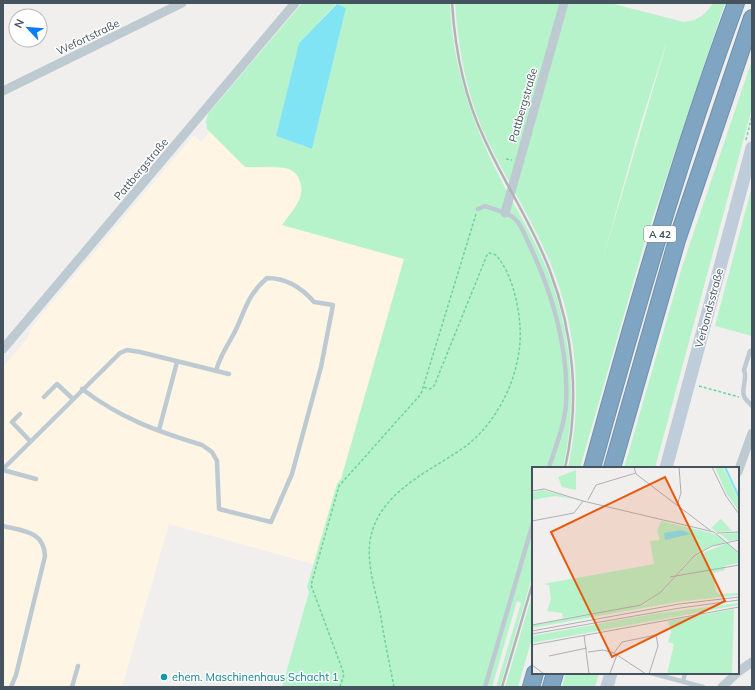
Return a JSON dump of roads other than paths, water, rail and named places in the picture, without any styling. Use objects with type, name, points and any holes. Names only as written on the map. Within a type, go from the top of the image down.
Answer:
[{"type":"highway","name":"A 42","points":[[592,467],[659,235],[719,50],[736,3]]},
{"type":"highway","name":"A 42","points":[[612,467],[678,240],[752,18]]},
{"type":"highway","points":[[531,687],[535,674]]},
{"type":"highway","points":[[551,687],[555,674]]},
{"type":"main road","name":"Verbandsstraße","points":[[666,467],[752,148]]},
{"type":"main road","points":[[607,687],[611,674]]},
{"type":"street","name":"Wefortstraße","points":[[3,91],[157,17],[166,6],[182,3]]},
{"type":"street","name":"Pattbergstraße","points":[[3,349],[295,3]]},
{"type":"street","name":"Pattbergstraße","points":[[505,214],[564,3]]},
{"type":"street","points":[[739,469],[752,433]]},
{"type":"street","points":[[739,669],[752,662]]},
{"type":"street","points":[[722,687],[734,674]]},
{"type":"lane","points":[[478,209],[485,206],[517,220],[534,255],[548,291],[559,329],[564,359],[565,413],[549,467]]},
{"type":"lane","points":[[82,389],[105,406],[128,418],[202,445],[212,452],[217,461],[218,509],[271,522],[292,474],[321,367],[333,305],[314,302],[303,290],[275,278],[267,278],[248,298],[232,338],[220,355],[216,371]]},
{"type":"lane","points":[[36,480],[3,470],[82,389],[120,353],[127,350],[140,352],[229,374]]},
{"type":"lane","points":[[750,351],[744,370],[746,376],[744,392],[747,400],[752,406]]},
{"type":"lane","points":[[159,430],[177,362]]},
{"type":"lane","points":[[44,397],[57,384],[73,399]]},
{"type":"lane","points":[[20,414],[12,422],[30,441]]},
{"type":"lane","points":[[3,526],[29,532],[45,545],[45,556],[16,675],[10,687]]},
{"type":"lane","points":[[485,687],[532,526]]},
{"type":"lane","points":[[72,687],[78,666]]},
{"type":"lane","points":[[655,674],[683,682],[688,685],[703,687]]},
{"type":"lane","points":[[683,682],[685,674]]},
{"type":"water","points":[[337,4],[346,8],[312,149],[276,136],[299,43]]},
{"type":"railway","points":[[452,3],[458,55],[471,106],[492,155],[543,254],[565,319],[572,368],[573,393],[570,443],[565,467]]},
{"type":"railway","points":[[502,687],[532,585]]},
{"type":"place","name":"ehem. Maschinenhaus Schacht 1","points":[[164,677]]}]
